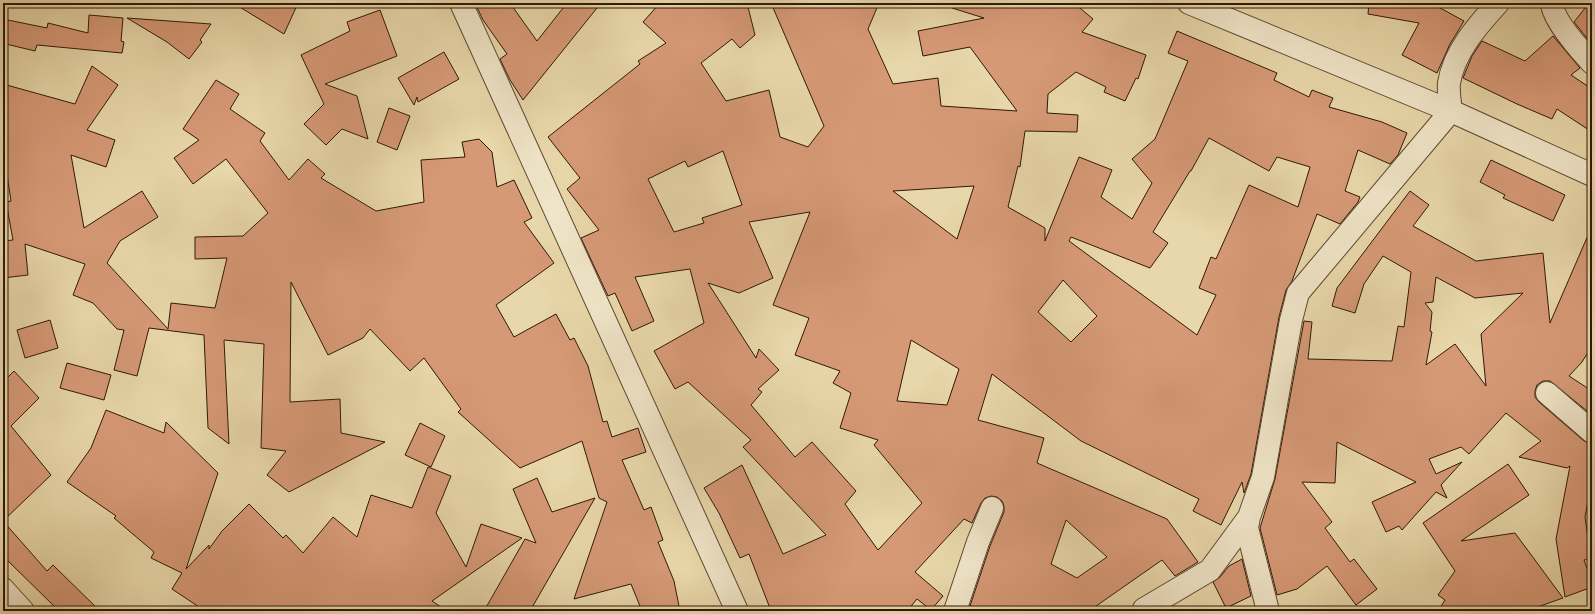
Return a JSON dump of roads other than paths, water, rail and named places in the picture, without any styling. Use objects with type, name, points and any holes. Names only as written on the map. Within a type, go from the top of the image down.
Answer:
[{"type":"street","points":[[461,3],[737,611]]},
{"type":"street","points":[[1189,3],[1451,111],[1592,175]]},
{"type":"street","points":[[1268,611],[1247,528],[1249,517],[1263,477],[1291,320],[1298,293],[1451,111],[1449,85],[1453,64],[1478,25],[1498,3]]},
{"type":"street","points":[[1552,3],[1552,8],[1562,26],[1592,63]]},
{"type":"street","points":[[1547,393],[1592,432]]},
{"type":"street","points":[[955,611],[978,542],[992,508]]},
{"type":"street","points":[[1144,609],[1210,570],[1249,517]]},
{"type":"street","points":[[3,589],[23,611]]}]
